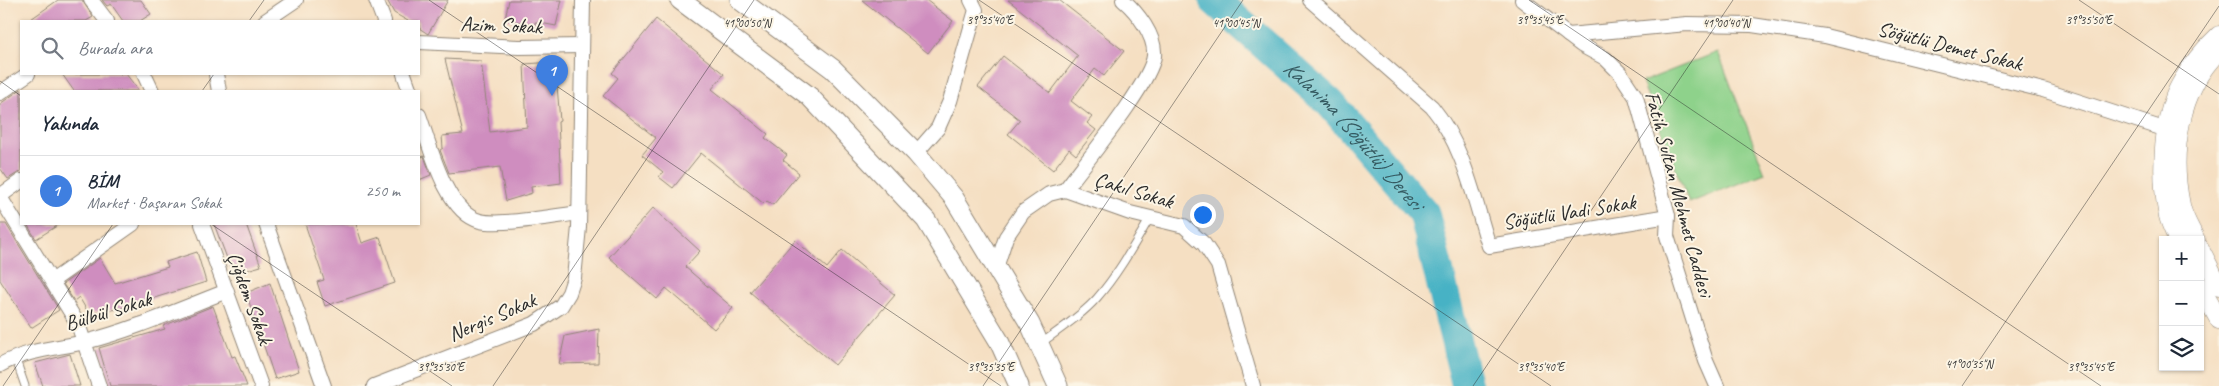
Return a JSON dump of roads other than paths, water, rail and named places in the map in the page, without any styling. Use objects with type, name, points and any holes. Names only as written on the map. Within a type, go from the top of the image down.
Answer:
[{"type":"main road","points":[[680,0],[809,96],[926,220],[999,341],[1019,386]]},
{"type":"main road","points":[[740,0],[833,69],[916,154],[954,198],[1030,324],[1058,386]]},
{"type":"street","points":[[91,0],[104,20]]},
{"type":"street","points":[[266,20],[296,0]]},
{"type":"street","points":[[376,0],[384,20]]},
{"type":"street","name":"Nergis Sokak","points":[[374,386],[534,324],[561,306],[574,278],[579,213],[583,0]]},
{"type":"street","points":[[1065,190],[1131,100],[1146,76],[1154,56],[1152,38],[1132,8],[1123,0]]},
{"type":"street","name":"Söğütlü Vadi Sokak","points":[[1310,0],[1432,108],[1446,124],[1459,153],[1489,246],[1668,216]]},
{"type":"street","name":"Fatih Sultan Mehmet Caddesi","points":[[1522,0],[1581,45],[1605,58],[1620,73],[1636,97],[1668,216],[1667,236],[1706,361],[1716,386]]},
{"type":"street","points":[[916,154],[938,128],[950,101],[975,3]]},
{"type":"street","name":"Söğütlü Demet Sokak","points":[[1568,34],[1687,24],[1752,25],[1825,36],[2043,90],[2167,130]]},
{"type":"street","points":[[2176,236],[2167,213],[2163,186],[2167,130],[2173,101],[2180,84],[2195,60],[2219,35]]},
{"type":"street","name":"Azim Sokak","points":[[420,42],[518,47],[582,46]]},
{"type":"street","points":[[2194,236],[2181,206],[2178,180],[2178,143],[2182,116],[2188,96],[2219,51]]},
{"type":"street","points":[[0,93],[27,75]]},
{"type":"street","points":[[144,75],[152,90]]},
{"type":"street","points":[[216,75],[219,90]]},
{"type":"street","points":[[404,75],[410,90]]},
{"type":"street","points":[[420,118],[448,193],[465,213],[479,221],[498,222],[579,213]]},
{"type":"street","points":[[20,182],[0,196],[78,324],[99,386]]},
{"type":"street","name":"Çakıl Sokak","points":[[996,268],[1006,237],[1023,212],[1049,194],[1065,190],[1150,218],[1184,226],[1204,244],[1218,264],[1253,386]]},
{"type":"street","points":[[52,281],[132,225]]},
{"type":"street","name":"Çiğdem Sokak","points":[[202,225],[261,386]]},
{"type":"street","points":[[266,225],[324,386]]},
{"type":"street","points":[[2204,256],[2219,286]]},
{"type":"street","name":"Bülbül Sokak","points":[[0,364],[15,357],[48,347],[85,342],[152,320],[227,291]]},
{"type":"street","points":[[2204,293],[2219,320]]},
{"type":"lane","points":[[1039,344],[1082,313],[1097,298],[1124,262],[1150,218]]},
{"type":"lane","points":[[15,357],[25,386]]},
{"type":"waterway","name":"Kalanima (Söğütlü) Deresi","points":[[1214,0],[1330,103],[1424,213],[1467,386]]},
{"type":"place","name":"BİM","points":[[552,96]]}]
